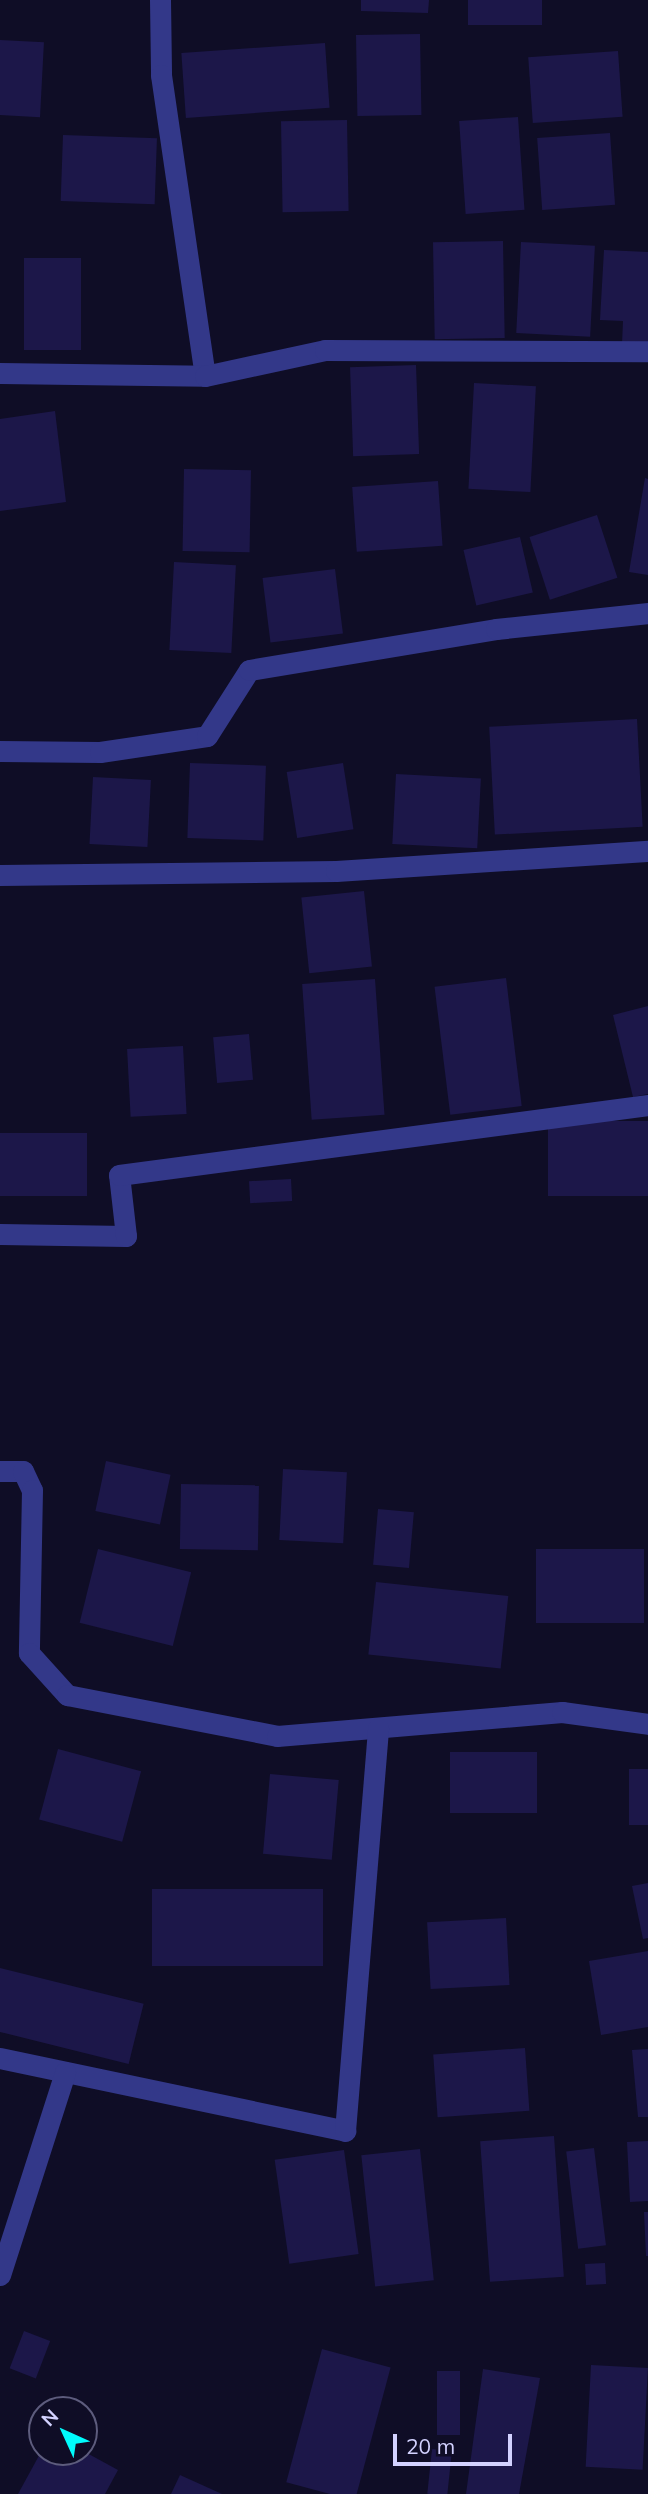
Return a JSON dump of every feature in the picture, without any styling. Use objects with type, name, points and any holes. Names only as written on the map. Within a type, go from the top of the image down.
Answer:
[{"type":"street","points":[[160,0],[161,75],[205,376]]},
{"type":"street","points":[[0,373],[205,376],[325,350],[648,351]]},
{"type":"street","points":[[0,751],[100,752],[207,736],[249,670],[496,629],[648,612]]},
{"type":"street","points":[[0,875],[336,871],[648,851]]},
{"type":"street","points":[[0,1234],[126,1236],[118,1175],[648,1105]]},
{"type":"street","points":[[0,1471],[23,1471],[32,1490],[29,1653],[67,1695],[277,1736],[562,1712],[648,1724]]},
{"type":"street","points":[[0,2058],[345,2131],[378,1728]]},
{"type":"street","points":[[0,2275],[65,2072]]},
{"type":"building","points":[[361,0],[429,0],[428,13],[361,11]]},
{"type":"building","points":[[468,0],[542,0],[542,25],[468,25]]},
{"type":"building","points":[[420,34],[421,115],[357,116],[356,35]]},
{"type":"building","points":[[0,40],[44,42],[40,117],[0,115]]},
{"type":"building","points":[[325,43],[330,108],[186,118],[181,53]]},
{"type":"building","points":[[618,51],[623,117],[533,123],[528,57]]},
{"type":"building","points":[[518,117],[524,210],[466,214],[459,121]]},
{"type":"building","points":[[347,120],[349,211],[283,212],[281,121]]},
{"type":"building","points":[[610,133],[615,205],[542,210],[537,138]]},
{"type":"building","points":[[63,135],[157,138],[155,204],[61,201]]},
{"type":"building","points":[[503,241],[505,338],[435,339],[433,242]]},
{"type":"building","points":[[521,242],[595,246],[590,337],[516,333]]},
{"type":"building","points":[[604,250],[648,252],[648,346],[622,344],[623,321],[600,320]]},
{"type":"building","points":[[24,258],[81,258],[81,350],[24,350]]},
{"type":"building","points":[[416,365],[419,454],[353,456],[350,367]]},
{"type":"building","points":[[474,383],[536,386],[530,492],[468,489]]},
{"type":"building","points":[[55,411],[66,502],[0,511],[0,419]]},
{"type":"building","points":[[184,469],[251,470],[250,552],[183,551]]},
{"type":"building","points":[[645,478],[648,479],[648,575],[629,572]]},
{"type":"building","points":[[438,481],[443,546],[357,552],[352,487]]},
{"type":"building","points":[[597,515],[617,578],[550,600],[529,537]]},
{"type":"building","points":[[520,537],[533,593],[476,606],[463,550]]},
{"type":"building","points":[[174,562],[236,565],[231,653],[169,650]]},
{"type":"building","points":[[335,569],[343,634],[270,642],[263,578]]},
{"type":"building","points":[[637,719],[643,827],[495,835],[489,727]]},
{"type":"building","points":[[190,763],[266,766],[263,841],[187,838]]},
{"type":"building","points":[[343,763],[353,829],[297,838],[287,772]]},
{"type":"building","points":[[396,774],[481,778],[477,848],[392,844]]},
{"type":"building","points":[[93,777],[151,780],[147,847],[89,844]]},
{"type":"building","points":[[364,891],[372,967],[309,973],[301,898]]},
{"type":"building","points":[[506,978],[522,1106],[450,1115],[435,987]]},
{"type":"building","points":[[375,979],[384,1115],[312,1120],[302,984]]},
{"type":"building","points":[[648,1006],[648,1094],[633,1097],[613,1015]]},
{"type":"building","points":[[249,1034],[253,1080],[217,1083],[213,1037]]},
{"type":"building","points":[[183,1046],[187,1114],[131,1117],[127,1049]]},
{"type":"building","points":[[548,1121],[648,1121],[648,1196],[548,1196]]},
{"type":"building","points":[[0,1133],[87,1133],[87,1196],[0,1196]]},
{"type":"building","points":[[291,1179],[292,1201],[250,1203],[249,1181]]},
{"type":"building","points":[[106,1461],[171,1475],[160,1525],[95,1511]]},
{"type":"building","points":[[283,1469],[347,1472],[343,1543],[279,1540]]},
{"type":"building","points":[[181,1484],[259,1485],[258,1550],[180,1549]]},
{"type":"building","points":[[378,1509],[414,1512],[409,1568],[373,1565]]},
{"type":"building","points":[[98,1549],[191,1572],[173,1646],[80,1623]]},
{"type":"building","points":[[536,1549],[644,1549],[644,1623],[536,1623]]},
{"type":"building","points":[[376,1582],[508,1596],[501,1669],[368,1655]]},
{"type":"building","points":[[58,1749],[141,1771],[122,1842],[39,1820]]},
{"type":"building","points":[[450,1752],[537,1752],[537,1813],[450,1813]]},
{"type":"building","points":[[629,1769],[648,1769],[648,1825],[629,1825]]},
{"type":"building","points":[[270,1774],[339,1780],[332,1860],[263,1854]]},
{"type":"building","points":[[648,1883],[648,1938],[643,1939],[632,1886]]},
{"type":"building","points":[[152,1889],[323,1889],[323,1966],[152,1966]]},
{"type":"building","points":[[506,1918],[510,1985],[431,1989],[427,1922]]},
{"type":"building","points":[[648,1951],[648,2027],[601,2035],[589,1961]]},
{"type":"building","points":[[0,1968],[144,2004],[129,2064],[0,2032]]},
{"type":"building","points":[[525,2048],[529,2111],[438,2117],[433,2054]]},
{"type":"building","points":[[648,2049],[648,2117],[638,2117],[632,2050]]},
{"type":"building","points":[[554,2136],[564,2277],[490,2282],[480,2141]]},
{"type":"building","points":[[648,2141],[648,2201],[630,2202],[627,2142]]},
{"type":"building","points":[[594,2148],[606,2245],[578,2249],[566,2151]]},
{"type":"building","points":[[420,2149],[434,2280],[375,2286],[361,2155]]},
{"type":"building","points":[[344,2150],[359,2254],[289,2264],[275,2160]]},
{"type":"building","points":[[644,2212],[648,2212],[648,2256],[646,2256]]},
{"type":"building","points":[[605,2263],[606,2284],[586,2285],[585,2264]]},
{"type":"building","points":[[24,2331],[50,2341],[36,2378],[10,2368]]},
{"type":"building","points":[[322,2349],[391,2367],[357,2494],[330,2494],[286,2482]]},
{"type":"building","points":[[591,2365],[648,2368],[643,2470],[586,2467]]},
{"type":"building","points":[[483,2369],[540,2378],[519,2494],[466,2494]]},
{"type":"building","points":[[437,2371],[460,2371],[460,2435],[437,2435]]},
{"type":"building","points":[[432,2449],[452,2451],[447,2494],[427,2494]]},
{"type":"building","points":[[98,2459],[118,2470],[105,2494],[18,2494],[33,2466],[98,2466]]},
{"type":"building","points":[[180,2475],[222,2494],[171,2494]]}]
